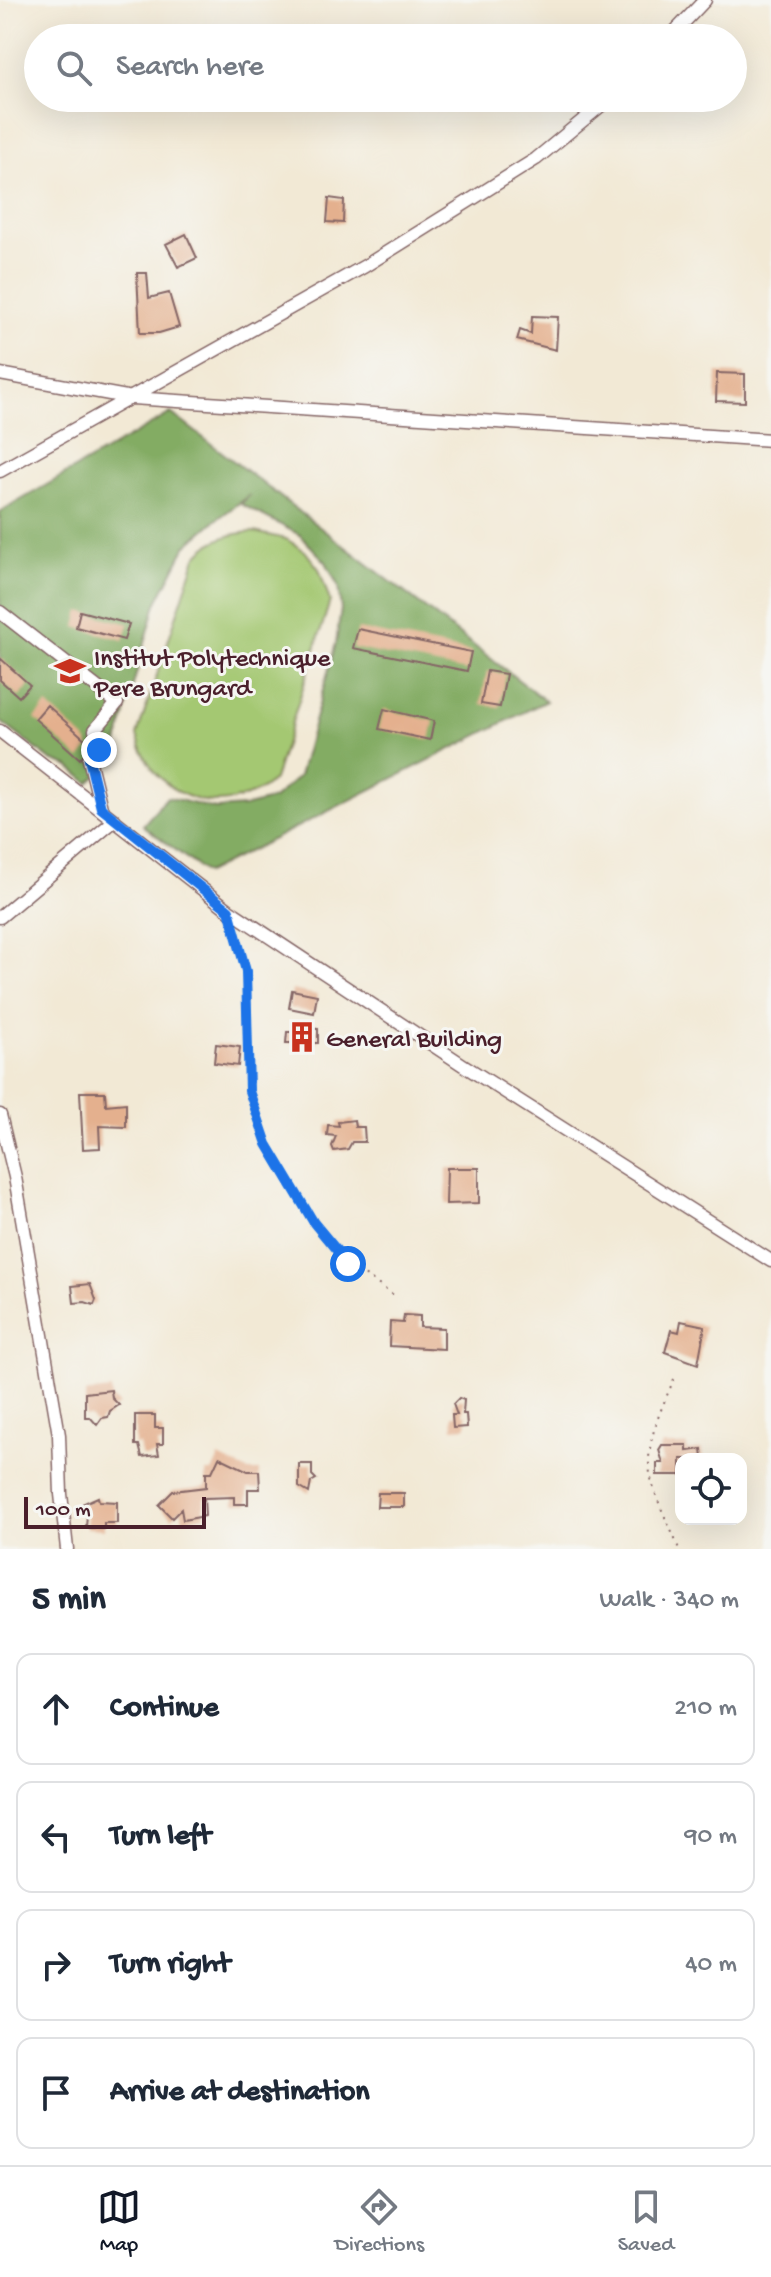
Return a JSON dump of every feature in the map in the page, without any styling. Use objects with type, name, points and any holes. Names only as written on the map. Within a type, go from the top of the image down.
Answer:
[{"type":"street","points":[[682,24],[705,0]]},
{"type":"street","points":[[0,471],[365,266],[523,167],[592,112]]},
{"type":"street","points":[[0,374],[132,398],[771,440]]},
{"type":"street","points":[[0,612],[117,703],[95,730],[99,750],[89,759],[101,808]]},
{"type":"street","points":[[0,731],[229,910],[463,1065],[771,1261]]},
{"type":"street","points":[[0,917],[115,820]]},
{"type":"street","points":[[0,1115],[15,1177],[59,1435],[67,1549]]},
{"type":"path","points":[[229,910],[246,971],[249,1091],[267,1144],[314,1223],[348,1264],[395,1296]]},
{"type":"path","points":[[674,1379],[660,1413],[649,1465],[657,1495],[679,1549]]},
{"type":"green space","points":[[171,413],[546,701],[206,873],[143,825],[167,797],[216,809],[244,807],[273,799],[299,776],[336,643],[341,609],[338,586],[326,562],[300,535],[241,504],[250,495],[186,546],[156,604],[114,760],[89,783],[68,766],[51,760],[0,721],[0,512]]},
{"type":"green space","points":[[254,532],[286,539],[305,551],[319,569],[330,601],[274,780],[254,793],[233,800],[212,802],[192,798],[158,776],[137,735],[196,557],[222,538]]},
{"type":"building","points":[[329,198],[344,200],[343,223],[327,222]]},
{"type":"building","points":[[186,234],[197,258],[178,267],[166,244]]},
{"type":"building","points":[[137,273],[147,273],[149,298],[169,293],[179,327],[159,333],[140,333]]},
{"type":"building","points":[[532,316],[558,317],[556,350],[517,340],[520,330],[531,334]]},
{"type":"building","points":[[717,373],[745,374],[745,402],[716,401]]},
{"type":"building","points":[[80,611],[129,624],[124,640],[76,627]]},
{"type":"building","points":[[358,629],[471,652],[467,671],[353,648]]},
{"type":"building","points":[[0,658],[30,685],[19,697],[0,680]]},
{"type":"building","points":[[487,671],[506,674],[500,707],[481,704]]},
{"type":"building","points":[[47,705],[88,742],[89,747],[80,759],[35,719]]},
{"type":"building","points":[[384,709],[434,721],[430,740],[379,729]]},
{"type":"building","points":[[292,990],[317,995],[314,1013],[289,1008]]},
{"type":"building","name":"General Building","points":[[305,1028],[318,1029],[318,1043],[286,1043],[287,1032],[305,1032]]},
{"type":"building","points":[[216,1044],[240,1047],[238,1066],[214,1063]]},
{"type":"building","points":[[80,1092],[105,1092],[106,1105],[126,1103],[126,1127],[99,1126],[100,1148],[83,1149]]},
{"type":"building","points":[[354,1120],[355,1127],[364,1127],[365,1142],[352,1142],[348,1149],[334,1151],[332,1146],[336,1136],[327,1135],[328,1125],[339,1126],[338,1122]]},
{"type":"building","points":[[447,1168],[479,1168],[479,1203],[446,1204]]},
{"type":"building","points":[[90,1284],[96,1300],[94,1305],[74,1303],[72,1286]]},
{"type":"building","points":[[404,1315],[420,1316],[420,1327],[444,1328],[444,1349],[389,1346],[390,1322],[403,1323]]},
{"type":"building","points":[[681,1321],[705,1326],[698,1364],[665,1352],[671,1330],[679,1332]]},
{"type":"building","points":[[111,1390],[112,1398],[119,1405],[97,1425],[90,1417],[85,1417],[85,1393]]},
{"type":"building","points":[[459,1398],[464,1400],[463,1414],[466,1414],[467,1427],[453,1428],[452,1415],[457,1415],[453,1404]]},
{"type":"building","points":[[135,1415],[155,1415],[155,1428],[163,1428],[163,1444],[157,1444],[159,1455],[142,1457],[139,1445],[135,1445]]},
{"type":"building","points":[[662,1445],[687,1445],[687,1451],[702,1449],[702,1453],[675,1453],[675,1475],[657,1475],[657,1463],[663,1463],[659,1450]]},
{"type":"building","points":[[219,1457],[248,1471],[259,1471],[260,1489],[248,1489],[248,1504],[234,1504],[234,1497],[204,1498],[205,1516],[183,1520],[181,1509],[172,1518],[159,1505],[173,1491],[206,1487],[206,1472],[212,1472]]},
{"type":"building","points":[[299,1464],[312,1464],[312,1475],[316,1479],[311,1482],[309,1493],[299,1487]]},
{"type":"building","points":[[378,1493],[404,1493],[404,1507],[377,1507]]},
{"type":"building","points":[[98,1497],[99,1501],[117,1502],[117,1523],[104,1523],[104,1529],[86,1528],[87,1514],[82,1504]]},
{"type":"place","name":"Institut Polytechnique Pere Brungard","points":[[70,671]]},
{"type":"place","name":"General Building","points":[[302,1037]]},
{"type":"route","points":[[99,750],[89,759],[101,808],[229,910],[246,971],[249,1091],[267,1144],[314,1223],[348,1264]]}]
